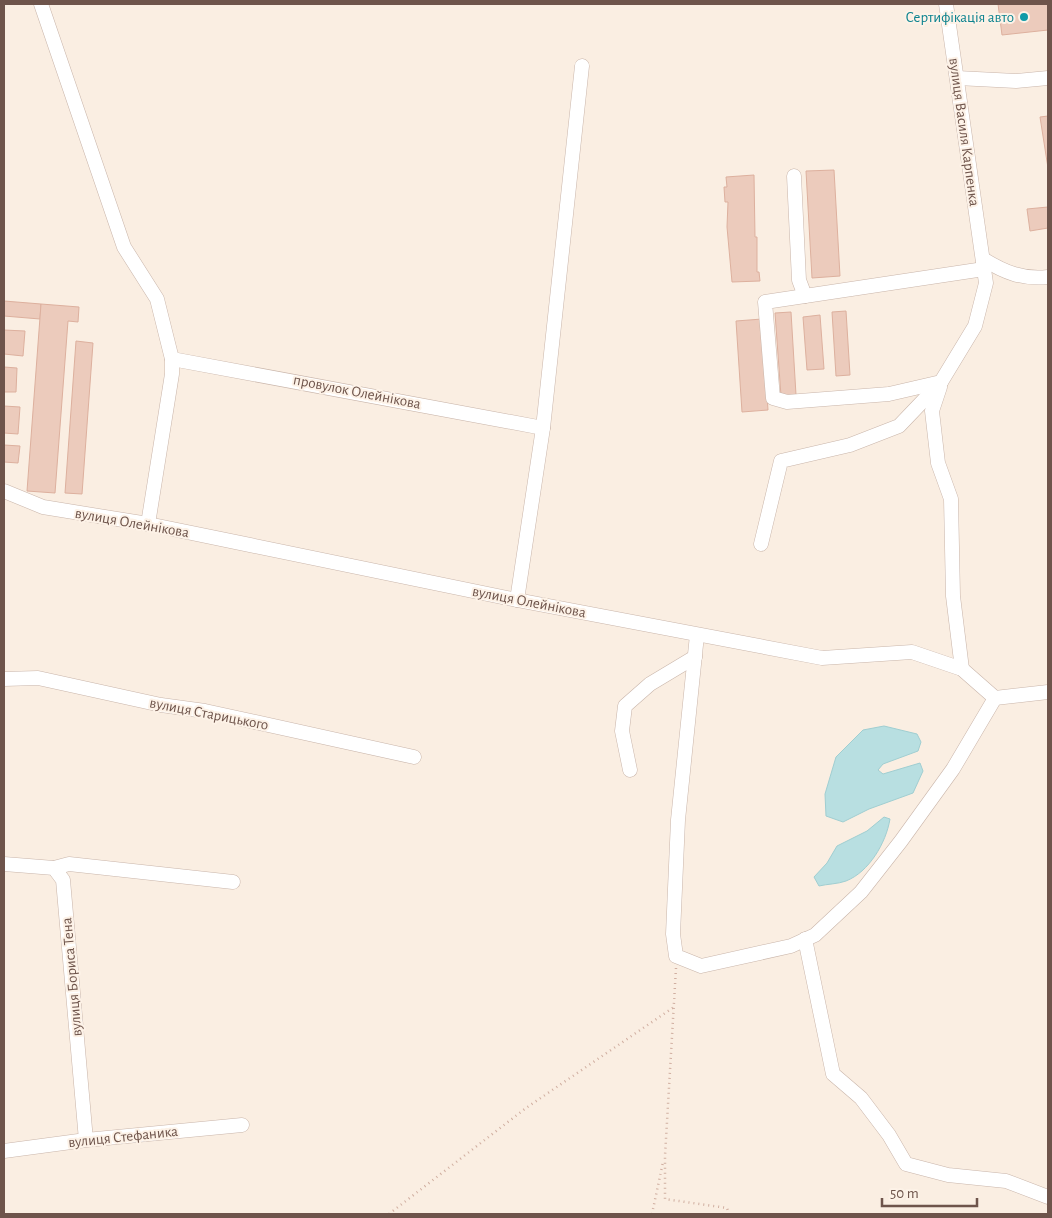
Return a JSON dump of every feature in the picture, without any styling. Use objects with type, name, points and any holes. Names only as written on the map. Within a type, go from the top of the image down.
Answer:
[{"type":"street","points":[[41,4],[124,246],[156,299],[172,359],[172,374],[148,524]]},
{"type":"street","name":"вулиця Василя Карпенка","points":[[941,382],[975,326],[986,283],[946,4]]},
{"type":"street","points":[[517,600],[542,428],[582,66]]},
{"type":"street","points":[[956,78],[1016,81],[1048,78]]},
{"type":"street","points":[[794,176],[800,280],[805,296]]},
{"type":"street","points":[[941,382],[889,394],[787,402],[774,398],[765,302],[983,264],[1006,273],[1035,278],[1048,277]]},
{"type":"street","name":"провулок Олейнікова","points":[[172,359],[542,428]]},
{"type":"street","points":[[761,544],[781,461],[850,445],[899,426],[941,382]]},
{"type":"street","points":[[941,382],[932,410],[938,463],[951,499],[953,596],[962,669]]},
{"type":"street","name":"вулиця Олейнікова","points":[[4,491],[43,507],[148,524],[517,600],[697,635],[738,640],[822,658],[912,652],[962,669],[994,698]]},
{"type":"street","points":[[697,635],[678,820],[673,934],[676,956],[701,966],[791,946],[815,935],[861,892],[953,769],[994,698],[1048,692]]},
{"type":"street","points":[[630,770],[622,731],[625,706],[650,684],[695,657]]},
{"type":"street","name":"вулиця Старицького","points":[[4,679],[45,680],[160,705],[205,711],[414,757]]},
{"type":"street","points":[[4,864],[54,868],[69,864],[233,882]]},
{"type":"street","name":"вулиця Бориса Тена","points":[[54,868],[62,880],[66,905],[86,1140]]},
{"type":"street","points":[[805,939],[833,1074],[860,1098],[889,1135],[906,1164],[948,1174],[1006,1181],[1048,1197]]},
{"type":"street","name":"вулиця Стефаника","points":[[4,1151],[86,1140],[242,1125]]},
{"type":"path","points":[[676,956],[664,1199],[727,1208],[729,1214]]},
{"type":"path","points":[[389,1214],[526,1108],[674,1007]]},
{"type":"path","points":[[652,1214],[665,1156]]},
{"type":"water","points":[[884,726],[917,734],[921,742],[918,751],[883,764],[878,770],[883,774],[920,763],[923,771],[913,793],[869,809],[843,822],[826,816],[825,794],[836,757],[863,730]]},
{"type":"water","points":[[884,817],[890,819],[885,838],[869,864],[854,877],[846,881],[819,886],[814,877],[827,863],[837,846],[867,831]]},
{"type":"building","name":"Сертифікація авто","points":[[998,4],[1048,4],[1048,30],[1002,35]]},
{"type":"building","points":[[1048,116],[1048,168],[1040,117]]},
{"type":"building","points":[[834,170],[840,276],[812,278],[806,171]]},
{"type":"building","points":[[754,175],[755,237],[757,237],[757,272],[759,272],[760,281],[732,282],[727,227],[728,202],[725,202],[724,187],[727,187],[726,177]]},
{"type":"building","points":[[1048,207],[1048,228],[1030,231],[1027,209]]},
{"type":"building","points":[[4,301],[41,304],[40,319],[4,316]]},
{"type":"building","points":[[41,304],[79,307],[78,322],[68,321],[55,493],[27,491]]},
{"type":"building","points":[[846,311],[850,375],[836,376],[832,312]]},
{"type":"building","points":[[791,312],[796,395],[781,396],[775,313]]},
{"type":"building","points":[[820,315],[824,369],[807,370],[803,317]]},
{"type":"building","points":[[762,319],[768,410],[742,412],[736,321]]},
{"type":"building","points":[[4,330],[25,331],[23,356],[4,354]]},
{"type":"building","points":[[76,341],[93,343],[82,494],[65,493]]},
{"type":"building","points":[[4,367],[17,368],[16,392],[4,392]]},
{"type":"building","points":[[4,406],[20,407],[18,434],[4,433]]},
{"type":"building","points":[[4,445],[20,446],[18,463],[4,462]]},
{"type":"place","name":"Сертифікація авто","points":[[1024,17]]}]
